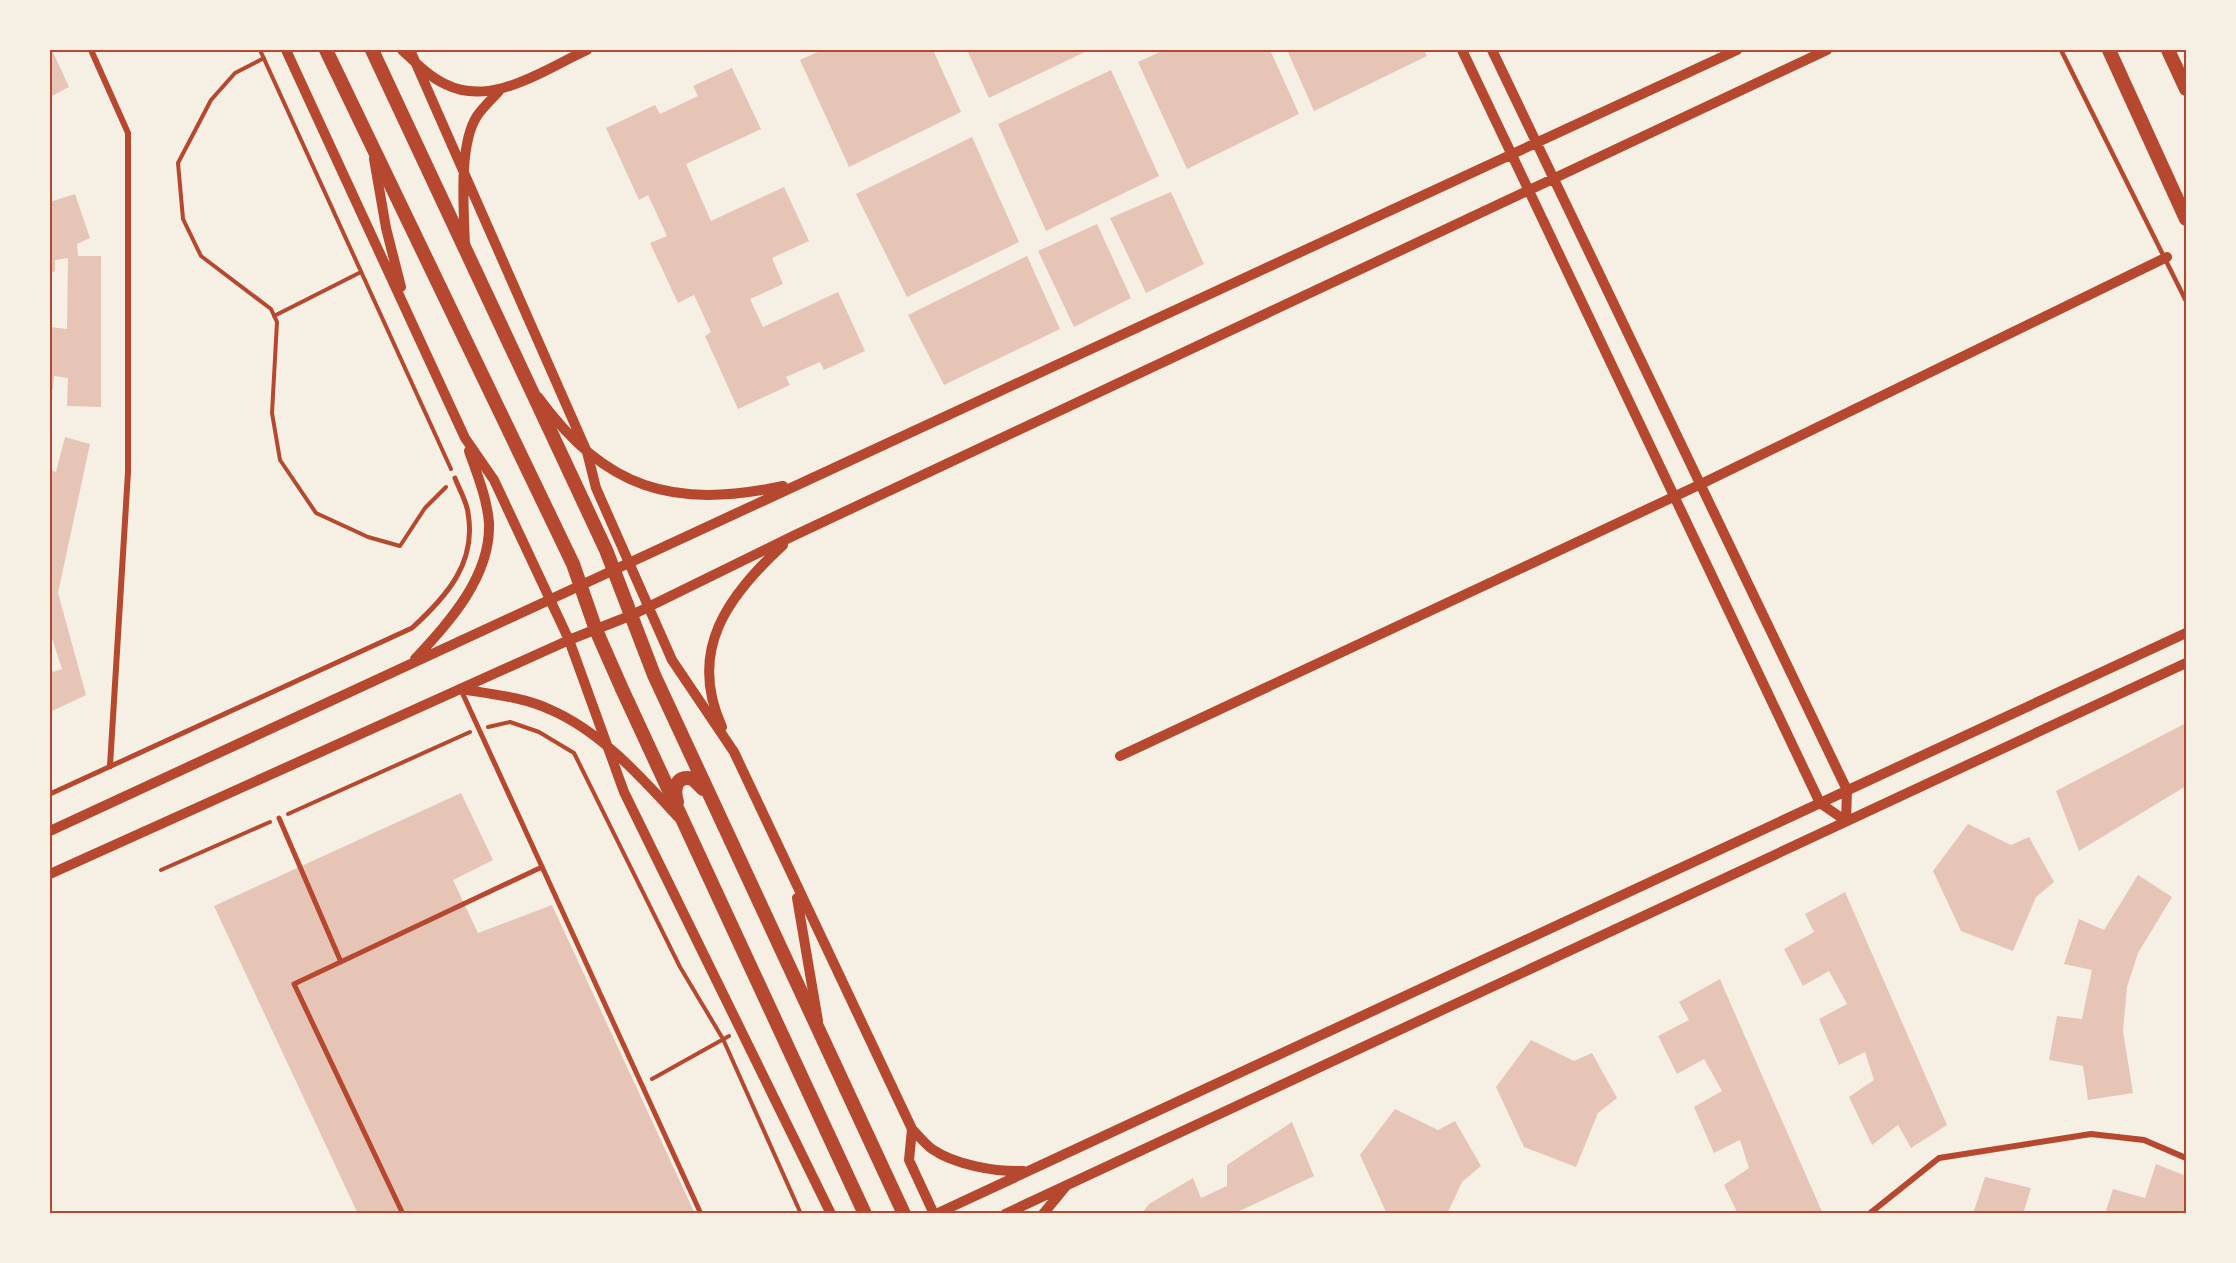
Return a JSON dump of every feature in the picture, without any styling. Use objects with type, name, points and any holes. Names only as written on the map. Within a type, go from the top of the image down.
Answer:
[{"type":"main road","points":[[326,50],[573,564],[596,630],[865,1214]]},
{"type":"main road","points":[[372,50],[614,570],[654,675],[904,1214]]},
{"type":"main road","points":[[2109,50],[2187,219]]},
{"type":"main road","points":[[2168,50],[2187,89]]},
{"type":"main road","points":[[684,824],[674,792],[677,783],[682,779],[693,779],[702,786],[716,809]]},
{"type":"street","points":[[91,50],[128,133],[128,472],[110,766]]},
{"type":"street","points":[[286,50],[465,438],[494,480],[550,598],[569,640],[624,792],[831,1214]]},
{"type":"street","points":[[402,50],[446,85],[473,92],[499,91],[587,50]]},
{"type":"street","points":[[410,50],[465,170],[587,452],[596,488],[672,660],[734,752],[800,905],[820,1033]]},
{"type":"street","points":[[1462,50],[1820,803],[1846,821]]},
{"type":"street","points":[[1492,50],[1847,790],[1846,821]]},
{"type":"street","points":[[50,831],[1510,152],[1737,50]]},
{"type":"street","points":[[50,874],[569,640],[632,615],[793,536],[1552,177],[1827,50]]},
{"type":"street","points":[[465,249],[463,191],[466,151],[476,117],[499,91]]},
{"type":"street","points":[[372,147],[386,228],[402,290],[465,438],[483,491],[489,523],[487,554],[476,578],[450,621],[412,663]]},
{"type":"street","points":[[1120,756],[1699,485],[2167,257]]},
{"type":"street","points":[[526,380],[587,452],[619,475],[673,494],[705,497],[750,493],[801,483]]},
{"type":"street","points":[[50,794],[412,628],[443,600],[460,573],[468,546],[468,512],[455,478]]},
{"type":"street","points":[[793,536],[762,564],[733,598],[721,619],[707,669],[712,705],[912,1129],[932,1150],[970,1165],[997,1172],[1029,1170]]},
{"type":"street","points":[[912,1129],[909,1160],[935,1214],[2187,633]]},
{"type":"street","points":[[1005,1214],[1069,1182],[2187,663]]},
{"type":"street","points":[[460,689],[701,1214]]},
{"type":"street","points":[[460,689],[549,708],[580,724],[639,774],[684,824]]},
{"type":"street","points":[[279,818],[341,962]]},
{"type":"street","points":[[403,1214],[294,984],[542,867]]},
{"type":"street","points":[[1869,1214],[1940,1158],[2091,1134],[2144,1140],[2187,1158]]},
{"type":"street","points":[[1043,1214],[1069,1182]]},
{"type":"lane","points":[[2061,50],[2187,300]]},
{"type":"path","points":[[260,50],[264,58],[455,478],[425,508],[400,546],[368,537],[316,513],[279,460],[272,413],[277,322],[271,309],[201,256],[183,219],[177,163],[211,100],[235,73],[264,58]]},
{"type":"path","points":[[274,316],[361,272]]},
{"type":"path","points":[[161,870],[479,728],[510,722],[539,732],[574,753],[680,967],[723,1039],[801,1214]]},
{"type":"path","points":[[642,1085],[741,1029]]},
{"type":"building","points":[[50,50],[69,87],[50,97]]},
{"type":"building","points":[[822,50],[933,50],[961,112],[849,167],[800,60]]},
{"type":"building","points":[[967,50],[1089,50],[989,98]]},
{"type":"building","points":[[1164,50],[1270,50],[1299,114],[1187,169],[1138,62]]},
{"type":"building","points":[[1287,50],[1424,50],[1427,56],[1314,111]]},
{"type":"building","points":[[732,68],[761,129],[686,164],[711,221],[784,187],[809,241],[772,258],[783,284],[750,299],[763,327],[838,292],[865,351],[824,370],[820,362],[786,377],[790,385],[738,409],[705,336],[711,332],[694,295],[678,303],[650,243],[667,236],[648,195],[639,200],[606,128],[655,105],[660,114],[698,96],[693,86]]},
{"type":"building","points":[[1111,70],[1159,176],[1046,231],[998,124]]},
{"type":"building","points":[[972,137],[1019,242],[907,297],[856,194]]},
{"type":"building","points":[[1171,192],[1204,264],[1146,293],[1110,218]]},
{"type":"building","points":[[75,194],[90,238],[77,244],[78,256],[101,256],[101,407],[67,406],[68,378],[54,376],[53,389],[50,389],[50,327],[67,329],[68,258],[55,260],[55,271],[50,273],[50,219],[52,218],[50,202]]},
{"type":"building","points":[[1097,224],[1131,298],[1074,327],[1038,251]]},
{"type":"building","points":[[1027,256],[1060,329],[944,385],[908,315]]},
{"type":"building","points":[[65,437],[90,444],[58,593],[86,695],[50,712],[50,664],[53,672],[62,669],[50,632],[50,470],[56,472]]},
{"type":"building","points":[[2186,723],[2186,786],[2079,851],[2056,791]]},
{"type":"building","points":[[461,793],[493,860],[453,880],[478,933],[552,905],[695,1214],[358,1214],[214,906]]},
{"type":"building","points":[[1968,824],[2011,845],[2029,837],[2054,882],[2036,897],[2013,951],[1961,931],[1933,871]]},
{"type":"building","points":[[2138,875],[2172,897],[2138,953],[2127,987],[2123,1031],[2133,1093],[2088,1100],[2083,1066],[2049,1060],[2057,1016],[2082,1019],[2092,970],[2064,964],[2079,919],[2104,930]]},
{"type":"building","points":[[1845,892],[1947,1125],[1911,1148],[1898,1125],[1872,1145],[1849,1097],[1874,1080],[1865,1052],[1839,1065],[1819,1019],[1847,1004],[1829,971],[1803,986],[1784,949],[1814,932],[1805,914]]},
{"type":"building","points":[[1720,979],[1823,1214],[1738,1214],[1724,1185],[1749,1168],[1740,1140],[1714,1153],[1694,1107],[1722,1091],[1704,1059],[1677,1074],[1658,1036],[1689,1020],[1679,1002]]},
{"type":"building","points":[[1531,1040],[1574,1061],[1592,1053],[1617,1098],[1598,1113],[1576,1167],[1524,1147],[1496,1087]]},
{"type":"building","points":[[1395,1109],[1438,1130],[1455,1121],[1481,1166],[1462,1182],[1447,1214],[1387,1214],[1360,1155]]},
{"type":"building","points":[[1292,1122],[1314,1176],[1233,1214],[1141,1214],[1149,1204],[1193,1178],[1201,1198],[1227,1186],[1227,1165]]},
{"type":"building","points":[[2156,1164],[2186,1176],[2186,1214],[2105,1214],[2113,1189],[2145,1198]]},
{"type":"building","points":[[1985,1177],[2031,1188],[2023,1214],[1973,1214]]}]
